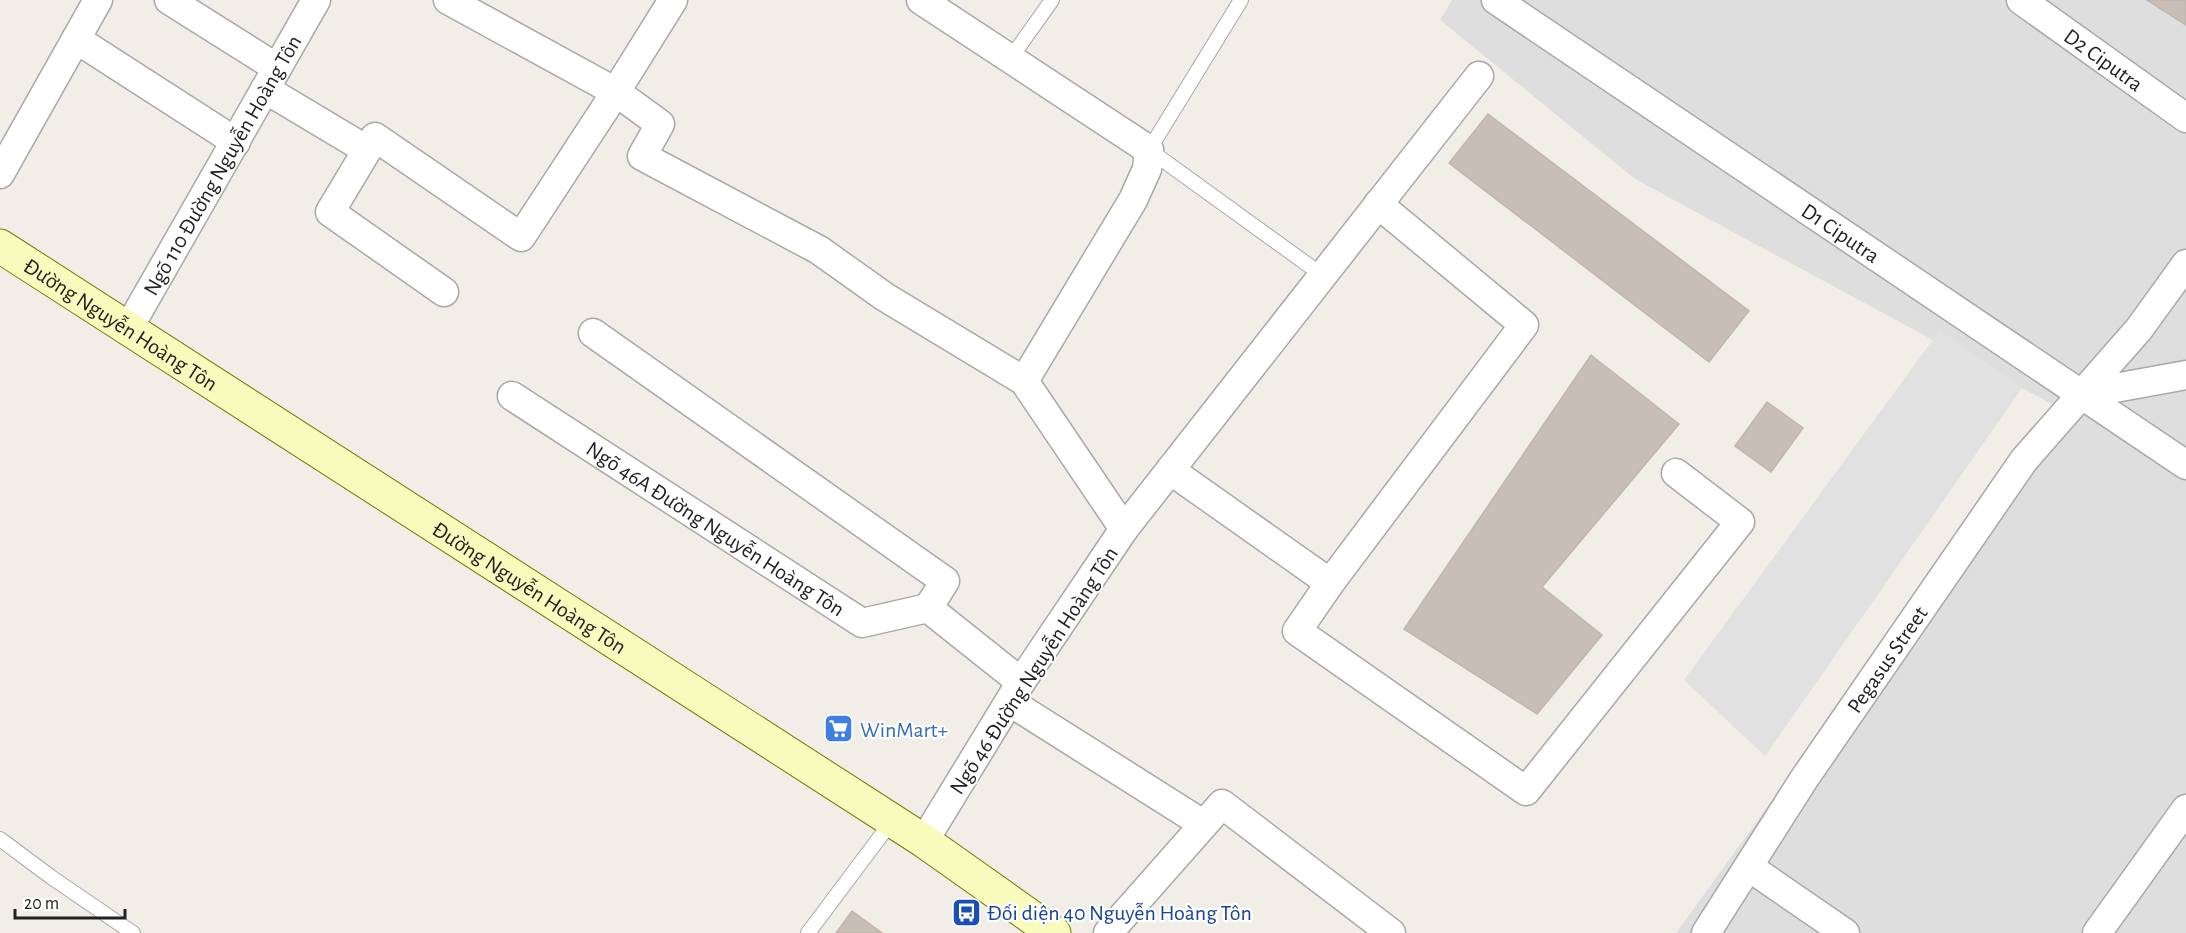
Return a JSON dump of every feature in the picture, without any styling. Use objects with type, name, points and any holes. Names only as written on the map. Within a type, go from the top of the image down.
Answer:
[{"type":"main road","name":"Đường Nguyễn Hoàng Tôn","points":[[0,246],[924,841],[1054,933]]},
{"type":"street","points":[[0,174],[98,0]]},
{"type":"street","points":[[169,0],[367,150]]},
{"type":"street","name":"Ngõ 110 Đường Nguyễn Hoàng Tôn","points":[[128,329],[316,0]]},
{"type":"street","points":[[448,0],[616,92],[660,124],[642,156],[819,250],[885,297],[1024,381],[1132,200],[1147,169],[1149,150],[921,0]]},
{"type":"street","points":[[444,292],[330,212],[375,137],[520,237],[616,92],[673,0]]},
{"type":"street","name":"D1 Ciputra","points":[[1496,0],[2186,465]]},
{"type":"street","name":"D2 Ciputra","points":[[2021,0],[2186,118]]},
{"type":"street","points":[[76,39],[236,142]]},
{"type":"street","points":[[1124,529],[1479,76]]},
{"type":"street","points":[[1378,204],[1524,324],[1330,583],[1297,631],[1526,791],[1740,522],[1676,473]]},
{"type":"street","name":"Pegasus Street","points":[[1706,933],[1804,779],[2024,460],[2139,329],[2186,264]]},
{"type":"street","points":[[593,333],[945,580],[928,608],[1016,692],[1203,824]]},
{"type":"street","points":[[2082,394],[2186,375]]},
{"type":"street","name":"Ngõ 46 Đường Nguyễn Hoàng Tôn","points":[[924,841],[1016,692],[1124,529],[1024,381]]},
{"type":"street","name":"Ngõ 46A Đường Nguyễn Hoàng Tôn","points":[[512,396],[862,623],[928,608]]},
{"type":"street","points":[[1170,470],[1330,583]]},
{"type":"street","points":[[1108,933],[1222,804],[1391,933]]},
{"type":"street","points":[[2097,933],[2186,809]]},
{"type":"street","points":[[1749,867],[1845,933]]},
{"type":"lane","points":[[1010,59],[1052,0]]},
{"type":"lane","points":[[1241,0],[1149,150],[1322,275]]},
{"type":"lane","points":[[808,933],[892,821]]},
{"type":"lane","points":[[0,839],[133,933]]},
{"type":"shaded area","points":[[1452,0],[2186,0],[2186,933],[1676,933],[2057,407],[1635,179],[1440,20]]},
{"type":"shaded area","points":[[1940,330],[2022,388],[1765,756],[1684,680]]},
{"type":"building","points":[[2147,0],[2186,0],[2186,25]]},
{"type":"building","points":[[1488,114],[1749,311],[1709,362],[1449,163]]},
{"type":"building","points":[[1591,355],[1679,424],[1542,587],[1602,635],[1537,714],[1404,629]]},
{"type":"building","points":[[1767,402],[1803,428],[1771,472],[1735,446]]},
{"type":"building","points":[[852,911],[882,933],[836,933]]},
{"type":"place","name":"WinMart+","points":[[839,729]]},
{"type":"place","name":"Đối diện 40 Nguyễn Hoàng Tôn","points":[[966,912]]}]
